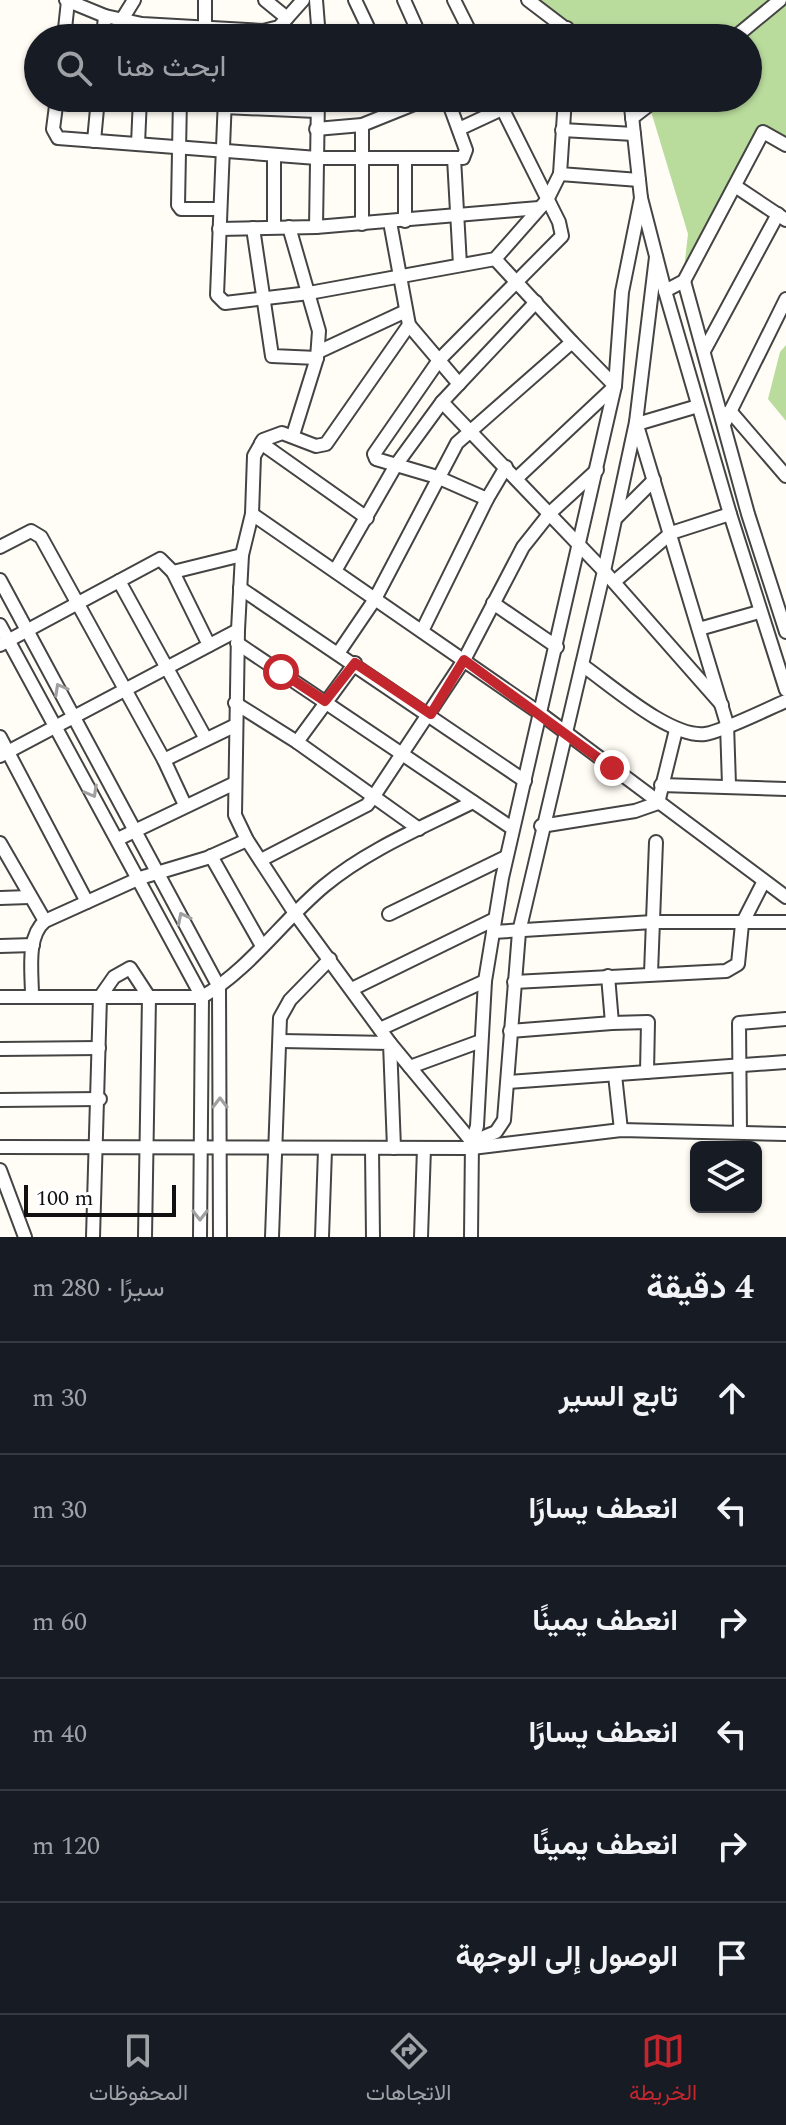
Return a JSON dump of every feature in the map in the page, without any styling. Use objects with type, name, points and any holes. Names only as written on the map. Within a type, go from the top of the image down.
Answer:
[{"type":"street","points":[[65,24],[67,0],[105,16],[142,24]]},
{"type":"street","points":[[121,21],[134,0]]},
{"type":"street","points":[[205,0],[205,24]]},
{"type":"street","points":[[265,0],[287,18]]},
{"type":"street","points":[[282,24],[303,0]]},
{"type":"street","points":[[316,0],[318,24]]},
{"type":"street","points":[[355,0],[366,24]]},
{"type":"street","points":[[404,0],[415,24]]},
{"type":"street","points":[[454,0],[466,24]]},
{"type":"street","points":[[528,0],[558,24]]},
{"type":"street","points":[[751,24],[780,0]]},
{"type":"street","points":[[104,24],[105,16]]},
{"type":"street","points":[[56,112],[54,137],[178,149],[363,160],[463,158],[466,153],[452,112]]},
{"type":"street","points":[[94,141],[97,112]]},
{"type":"street","points":[[138,144],[139,112]]},
{"type":"street","points":[[179,112],[179,207],[219,209]]},
{"type":"street","points":[[223,112],[217,295],[221,301],[309,293],[495,259],[543,204],[560,174],[564,112]]},
{"type":"street","points":[[316,227],[317,112]]},
{"type":"street","points":[[316,129],[362,125],[394,112]]},
{"type":"street","points":[[459,129],[486,112]]},
{"type":"street","points":[[487,499],[437,477],[376,459],[375,450],[439,360],[514,280],[562,236],[562,229],[543,204],[503,112]]},
{"type":"street","points":[[631,112],[641,198],[665,291],[758,608],[786,690]]},
{"type":"street","points":[[632,118],[640,112]]},
{"type":"street","points":[[362,125],[362,224]]},
{"type":"street","points":[[562,130],[634,134]]},
{"type":"street","points":[[665,291],[684,281],[763,132],[786,145]]},
{"type":"street","points":[[274,155],[274,227]]},
{"type":"street","points":[[454,158],[460,265]]},
{"type":"street","points":[[405,159],[405,221]]},
{"type":"street","points":[[560,174],[639,180]]},
{"type":"street","points":[[704,351],[782,217],[735,186]]},
{"type":"street","points":[[471,1237],[472,1145],[477,1126],[485,981],[512,828],[557,647],[615,386],[622,292],[641,198]]},
{"type":"street","points":[[219,229],[405,221],[543,204]]},
{"type":"street","points":[[390,222],[407,318],[459,384]]},
{"type":"street","points":[[289,227],[319,331],[318,355],[293,435]]},
{"type":"street","points":[[253,228],[272,356],[318,355],[407,318]]},
{"type":"street","points":[[472,1145],[496,1132],[502,1125],[519,932],[636,423],[656,257]]},
{"type":"street","points":[[495,259],[615,386]]},
{"type":"street","points":[[684,281],[724,424],[780,601],[786,632]]},
{"type":"street","points":[[724,424],[786,299]]},
{"type":"street","points":[[335,571],[396,465],[442,402],[536,302]]},
{"type":"street","points":[[407,318],[326,444],[316,446],[293,435],[276,434],[261,443],[254,456],[252,514],[242,555],[237,636],[235,815],[247,840],[294,912],[390,1043],[472,1145]]},
{"type":"street","points":[[339,652],[375,599],[437,477],[468,431],[572,342]]},
{"type":"street","points":[[517,478],[615,386]]},
{"type":"street","points":[[442,402],[580,545],[722,705]]},
{"type":"street","points":[[636,423],[698,406]]},
{"type":"street","points":[[730,411],[786,476]]},
{"type":"street","points":[[636,423],[727,724],[729,785]]},
{"type":"street","points":[[261,443],[367,518]]},
{"type":"street","points":[[422,631],[506,467]]},
{"type":"street","points":[[261,860],[367,805],[431,714],[464,660],[523,547],[550,513],[597,470]]},
{"type":"street","points":[[615,519],[654,480]]},
{"type":"street","points":[[252,514],[541,714],[786,897]]},
{"type":"street","points":[[614,582],[671,533],[730,514]]},
{"type":"street","points":[[0,547],[27,533],[36,532],[79,604],[164,760],[185,805]]},
{"type":"street","points":[[173,572],[242,555]]},
{"type":"street","points":[[4,643],[160,559],[173,572],[209,645]]},
{"type":"street","points":[[0,580],[219,987],[220,1237]]},
{"type":"street","points":[[119,581],[206,739]]},
{"type":"street","points":[[240,588],[431,714],[525,781]]},
{"type":"street","points":[[699,629],[780,601]]},
{"type":"street","points":[[493,603],[557,647]]},
{"type":"street","points":[[0,625],[4,643],[55,726],[202,997],[200,1237]]},
{"type":"street","points":[[4,754],[167,666],[209,645],[237,636]]},
{"type":"street","points":[[237,636],[325,701],[512,828]]},
{"type":"street","points":[[297,742],[355,663]]},
{"type":"street","points":[[582,665],[676,730],[703,734],[786,701]]},
{"type":"street","points":[[235,703],[297,742],[419,829]]},
{"type":"street","points":[[164,760],[234,726]]},
{"type":"street","points":[[658,803],[676,730]]},
{"type":"street","points":[[0,737],[4,754],[87,902]]},
{"type":"street","points":[[118,839],[235,783]]},
{"type":"street","points":[[661,785],[786,789]]},
{"type":"street","points":[[0,997],[202,997],[219,987],[294,912],[341,872],[473,802]]},
{"type":"street","points":[[541,826],[635,811],[658,803]]},
{"type":"street","points":[[32,996],[33,945],[36,931],[45,921],[140,878],[211,856],[247,840]]},
{"type":"street","points":[[651,973],[656,842]]},
{"type":"street","points":[[0,843],[45,921]]},
{"type":"street","points":[[211,856],[262,946]]},
{"type":"street","points":[[389,914],[506,857]]},
{"type":"street","points":[[514,982],[732,968],[738,964],[742,924],[764,881]]},
{"type":"street","points":[[0,898],[29,897]]},
{"type":"street","points":[[352,989],[494,926],[519,932],[653,922],[786,922]]},
{"type":"street","points":[[0,946],[33,945]]},
{"type":"street","points":[[272,1237],[283,1009],[330,959]]},
{"type":"street","points":[[93,1237],[100,1099],[100,997],[114,977],[130,968],[149,997],[145,1237]]},
{"type":"street","points":[[608,976],[612,1023]]},
{"type":"street","points":[[380,1029],[485,981]]},
{"type":"street","points":[[740,1132],[739,1023],[786,1019]]},
{"type":"street","points":[[510,1031],[648,1022],[647,1072]]},
{"type":"street","points":[[281,1041],[390,1043]]},
{"type":"street","points":[[410,1067],[481,1041]]},
{"type":"street","points":[[390,1043],[394,1148]]},
{"type":"street","points":[[0,1049],[99,1048]]},
{"type":"street","points":[[508,1082],[786,1062]]},
{"type":"street","points":[[615,1075],[621,1130]]},
{"type":"street","points":[[0,1100],[100,1099]]},
{"type":"street","points":[[0,1147],[325,1150],[472,1145],[621,1130],[786,1134]]},
{"type":"street","points":[[421,1237],[424,1148]]},
{"type":"street","points":[[372,1149],[373,1237]]},
{"type":"street","points":[[322,1237],[325,1150]]},
{"type":"street","points":[[0,1170],[25,1237]]},
{"type":"green space","points":[[539,0],[786,0],[786,136],[772,130],[684,269],[688,234],[651,112],[762,112],[762,24],[568,24]]},
{"type":"green space","points":[[786,345],[786,421],[768,399],[780,352]]},
{"type":"route","points":[[281,672],[325,701],[355,663],[431,714],[464,660],[612,768]]}]
